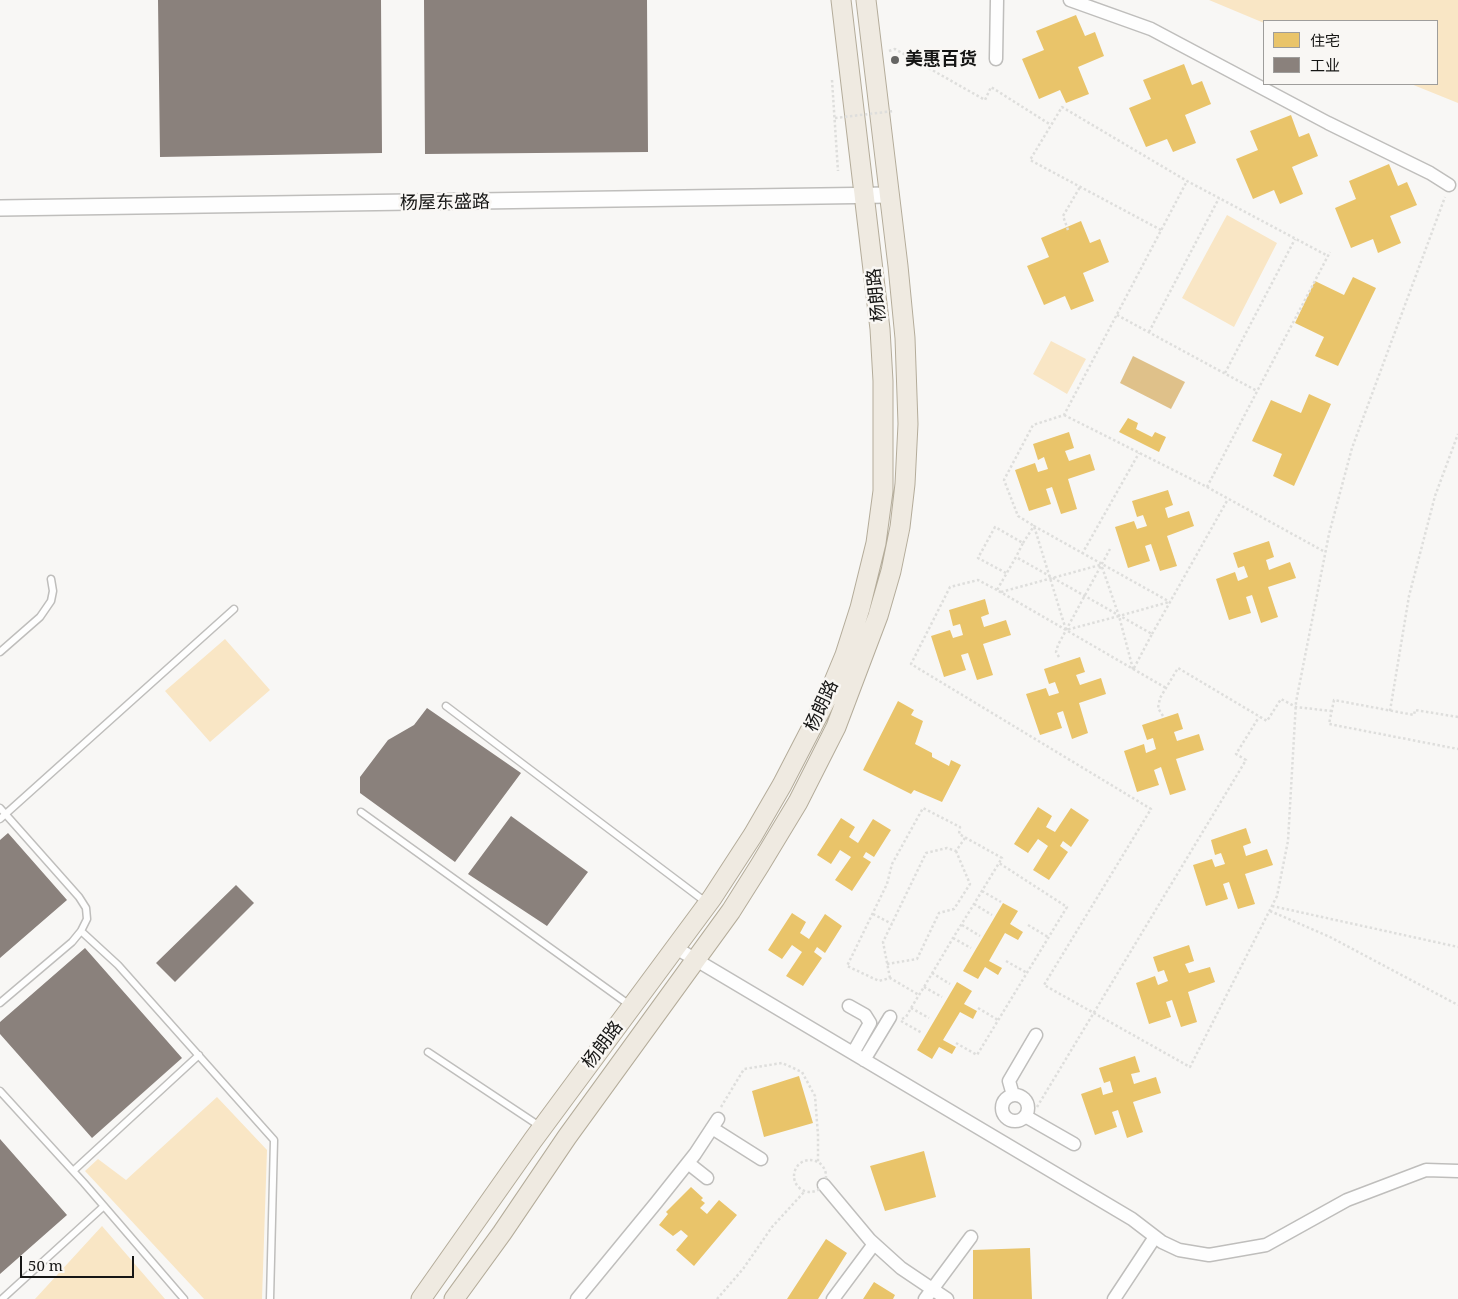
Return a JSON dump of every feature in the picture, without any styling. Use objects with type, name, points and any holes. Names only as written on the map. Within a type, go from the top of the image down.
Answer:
[{"type":"main road","name":"杨朗路","points":[[421,1299],[542,1128],[676,948],[753,835],[782,786],[828,696],[845,655],[860,608],[876,543],[883,491],[883,381],[880,329],[841,0]]},
{"type":"main road","name":"杨朗路","points":[[454,1299],[502,1233],[566,1137],[696,960],[750,881],[803,794],[836,726],[858,674],[891,571],[905,484],[908,424],[905,338],[866,0]]},
{"type":"street","points":[[996,59],[997,0]]},
{"type":"street","points":[[1070,0],[1151,29],[1328,123],[1430,173],[1449,185]]},
{"type":"street","name":"杨屋东盛路","points":[[0,208],[889,195]]},
{"type":"street","points":[[676,948],[1132,1218],[1155,1237],[1179,1250],[1209,1255],[1266,1245],[1347,1200],[1426,1170],[1458,1171]]},
{"type":"street","points":[[848,1006],[864,1016],[870,1023],[858,1056]]},
{"type":"street","points":[[858,1056],[895,1018]]},
{"type":"street","points":[[1013,1095],[1009,1081],[1036,1036]]},
{"type":"street","points":[[1013,1095],[1025,1100],[1026,1114],[1018,1121],[1009,1120],[1003,1114],[1002,1105],[1006,1098],[1013,1095]]},
{"type":"street","points":[[1026,1114],[1074,1144]]},
{"type":"street","points":[[998,1139],[1009,1120]]},
{"type":"street","points":[[577,1299],[688,1163],[715,1124],[761,1159]]},
{"type":"street","points":[[688,1163],[706,1178]]},
{"type":"street","points":[[824,1185],[874,1244],[901,1268],[948,1299]]},
{"type":"street","points":[[925,1299],[971,1237]]},
{"type":"street","points":[[1114,1299],[1155,1237]]},
{"type":"street","points":[[833,1299],[874,1244]]},
{"type":"lane","points":[[0,652],[40,616],[52,601],[51,579]]},
{"type":"lane","points":[[3,816],[234,609]]},
{"type":"lane","points":[[446,706],[708,903]]},
{"type":"lane","points":[[0,808],[3,816],[86,908],[87,919],[82,931],[0,1003]]},
{"type":"lane","points":[[361,812],[632,1007]]},
{"type":"lane","points":[[82,931],[118,965],[274,1140],[270,1299]]},
{"type":"lane","points":[[428,1052],[542,1128]]},
{"type":"lane","points":[[73,1171],[199,1055]]},
{"type":"lane","points":[[0,1091],[104,1206],[184,1299]]},
{"type":"lane","points":[[2,1299],[104,1206]]},
{"type":"path","points":[[873,53],[895,50],[985,100],[991,87],[1051,125]]},
{"type":"path","points":[[832,72],[838,171]]},
{"type":"path","points":[[1161,230],[1030,160],[1062,107],[1187,181],[1328,256]]},
{"type":"path","points":[[835,118],[894,111]]},
{"type":"path","points":[[1170,602],[1101,565],[1018,516],[1004,480],[1033,426],[1064,414],[1187,181]]},
{"type":"path","points":[[1166,688],[978,580],[950,587],[911,664],[1151,808],[1044,985],[1190,1067],[1270,911],[1283,872],[1288,842],[1296,707],[1325,552],[1352,448],[1381,374],[1449,185]]},
{"type":"path","points":[[1068,230],[1063,216],[1080,187]]},
{"type":"path","points":[[1149,332],[1219,198]]},
{"type":"path","points":[[1224,373],[1295,239]]},
{"type":"path","points":[[1207,487],[1330,252]]},
{"type":"path","points":[[1117,314],[1258,391]]},
{"type":"path","points":[[1064,414],[1207,487],[1325,552]]},
{"type":"path","points":[[1390,710],[1409,596],[1435,496],[1458,434]]},
{"type":"path","points":[[1082,554],[1139,453]]},
{"type":"path","points":[[1133,669],[1228,499]]},
{"type":"path","points":[[998,591],[1006,573],[1034,526]]},
{"type":"path","points":[[1034,526],[1066,630]]},
{"type":"path","points":[[1006,573],[978,558],[995,527],[1023,544]]},
{"type":"path","points":[[1059,657],[1056,652],[1058,645],[1110,549]]},
{"type":"path","points":[[1016,557],[1050,578],[1152,634]]},
{"type":"path","points":[[998,591],[1101,565]]},
{"type":"path","points":[[1101,565],[1119,616],[1133,669]]},
{"type":"path","points":[[1066,630],[1170,602]]},
{"type":"path","points":[[1162,716],[1158,708],[1166,688],[1178,668],[1267,721],[1281,699],[1296,707],[1331,711]]},
{"type":"path","points":[[1458,717],[1415,710],[1414,715],[1334,700],[1329,724],[1458,749]]},
{"type":"path","points":[[1026,1114],[1034,1111],[1046,1094],[1246,760],[1236,754],[1260,717]]},
{"type":"path","points":[[882,1031],[895,1018],[906,1017],[1002,858],[959,834],[960,827],[923,808],[892,864],[887,884],[847,966],[879,980],[890,978],[919,995]]},
{"type":"path","points":[[956,852],[965,838]]},
{"type":"path","points":[[888,964],[916,959],[940,913],[954,909],[970,884],[956,852],[947,848],[926,853],[883,942],[890,978]]},
{"type":"path","points":[[956,1043],[977,1055],[1067,907],[999,863]]},
{"type":"path","points":[[982,891],[1001,902]]},
{"type":"path","points":[[974,904],[992,914]]},
{"type":"path","points":[[1272,906],[1458,947]]},
{"type":"path","points":[[1270,911],[1330,937],[1458,1005]]},
{"type":"path","points":[[873,914],[892,924]]},
{"type":"path","points":[[961,925],[980,936]]},
{"type":"path","points":[[1028,925],[1048,937]]},
{"type":"path","points":[[953,938],[971,948]]},
{"type":"path","points":[[1006,961],[1027,973]]},
{"type":"path","points":[[932,973],[950,984]]},
{"type":"path","points":[[924,987],[942,997]]},
{"type":"path","points":[[911,1008],[929,1018]]},
{"type":"path","points":[[978,1008],[998,1020]]},
{"type":"path","points":[[895,1018],[922,1033]]},
{"type":"path","points":[[715,1124],[722,1102],[744,1069],[782,1063],[802,1072],[815,1096],[818,1162]]},
{"type":"path","points":[[717,1299],[743,1268],[772,1227],[805,1191],[816,1191],[824,1185],[826,1180],[825,1169],[818,1162],[808,1160],[796,1170],[795,1180],[805,1191]]},
{"type":"shaded area","points":[[1209,0],[1458,0],[1458,103],[1413,85],[1438,85],[1438,20],[1263,20],[1263,23]]},
{"type":"shaded area","points":[[1227,215],[1277,243],[1234,327],[1182,298]]},
{"type":"shaded area","points":[[1051,341],[1086,359],[1067,394],[1033,374]]},
{"type":"shaded area","points":[[1133,356],[1185,382],[1171,409],[1120,383]]},
{"type":"shaded area","points":[[225,639],[270,690],[210,742],[165,691]]},
{"type":"shaded area","points":[[217,1097],[267,1150],[262,1299],[204,1299],[85,1171],[98,1159],[126,1180]]},
{"type":"shaded area","points":[[102,1226],[165,1299],[35,1299]]},
{"type":"building: 住宅","points":[[1076,15],[1085,36],[1095,32],[1104,56],[1078,67],[1089,94],[1066,103],[1060,90],[1039,99],[1022,59],[1044,50],[1036,31]]},
{"type":"building: 住宅","points":[[1184,64],[1192,85],[1202,81],[1211,104],[1185,115],[1196,143],[1173,152],[1167,139],[1146,147],[1129,108],[1151,99],[1143,80]]},
{"type":"building: 住宅","points":[[1291,115],[1299,137],[1309,133],[1318,156],[1292,167],[1303,194],[1280,204],[1274,190],[1253,199],[1236,159],[1258,150],[1250,131]]},
{"type":"building: 住宅","points":[[1389,164],[1398,186],[1407,182],[1417,205],[1390,216],[1401,243],[1378,253],[1373,239],[1351,248],[1335,208],[1356,199],[1349,181]]},
{"type":"building: 住宅","points":[[1081,221],[1090,243],[1100,239],[1109,262],[1083,273],[1094,301],[1071,310],[1065,296],[1044,305],[1027,266],[1049,257],[1041,238]]},
{"type":"building: 住宅","points":[[1353,277],[1376,288],[1338,366],[1315,356],[1324,337],[1295,323],[1315,281],[1344,295]]},
{"type":"building: 住宅","points":[[1309,394],[1331,404],[1294,486],[1273,476],[1282,454],[1252,441],[1271,400],[1301,413]]},
{"type":"building: 住宅","points":[[1128,418],[1138,423],[1136,429],[1152,437],[1155,432],[1166,437],[1159,452],[1119,432]]},
{"type":"building: 住宅","points":[[1069,432],[1074,448],[1065,451],[1069,461],[1090,454],[1095,470],[1068,479],[1077,509],[1061,514],[1052,487],[1046,489],[1051,504],[1029,511],[1015,470],[1035,463],[1038,472],[1048,469],[1044,457],[1038,460],[1033,444]]},
{"type":"building: 住宅","points":[[1168,490],[1173,505],[1165,508],[1168,518],[1189,511],[1194,526],[1167,536],[1177,566],[1160,571],[1151,544],[1145,546],[1150,561],[1128,568],[1115,527],[1134,521],[1137,529],[1147,526],[1143,515],[1137,517],[1132,501]]},
{"type":"building: 住宅","points":[[1269,541],[1274,557],[1266,560],[1269,570],[1290,562],[1296,578],[1268,587],[1278,617],[1261,623],[1252,595],[1246,597],[1251,613],[1229,620],[1216,579],[1235,572],[1238,581],[1248,577],[1244,566],[1238,568],[1233,553]]},
{"type":"building: 住宅","points":[[985,599],[989,614],[981,617],[984,627],[1006,620],[1011,635],[983,644],[993,675],[977,680],[968,653],[961,655],[966,670],[944,677],[931,636],[950,630],[953,638],[963,635],[960,624],[953,626],[949,610]]},
{"type":"building: 住宅","points":[[1080,657],[1085,672],[1076,675],[1080,685],[1101,678],[1106,694],[1079,703],[1088,733],[1072,739],[1063,711],[1057,713],[1062,728],[1040,735],[1026,694],[1046,688],[1049,696],[1059,693],[1055,682],[1049,684],[1044,669]]},
{"type":"building: 住宅","points":[[898,701],[914,710],[911,715],[923,721],[915,744],[932,753],[932,757],[949,766],[951,760],[961,765],[942,802],[914,790],[911,794],[863,770]]},
{"type":"building: 住宅","points":[[1178,713],[1183,729],[1174,732],[1177,741],[1199,734],[1204,750],[1176,759],[1186,790],[1170,795],[1161,767],[1154,770],[1159,785],[1137,792],[1124,751],[1144,744],[1146,753],[1156,749],[1153,738],[1147,740],[1142,725]]},
{"type":"building: 住宅","points":[[1038,807],[1052,816],[1046,827],[1055,832],[1071,808],[1089,820],[1071,847],[1063,841],[1060,846],[1068,852],[1049,880],[1033,870],[1048,846],[1038,839],[1028,853],[1014,844]]},
{"type":"building: 住宅","points":[[841,818],[855,827],[849,837],[858,843],[873,819],[891,830],[874,857],[866,852],[863,857],[871,862],[852,891],[835,880],[851,857],[840,850],[831,864],[817,855]]},
{"type":"building: 住宅","points":[[1246,828],[1251,843],[1243,846],[1246,856],[1267,849],[1273,865],[1245,874],[1255,904],[1238,909],[1229,882],[1223,884],[1228,899],[1206,906],[1193,865],[1212,859],[1215,867],[1225,864],[1221,853],[1215,855],[1211,840]]},
{"type":"building: 住宅","points":[[1003,903],[1018,911],[1010,924],[1023,932],[1018,940],[1005,933],[989,961],[1002,968],[998,975],[985,967],[978,979],[963,971]]},
{"type":"building: 住宅","points":[[792,913],[806,922],[800,933],[809,939],[825,914],[842,926],[825,953],[817,947],[814,952],[822,958],[803,986],[786,976],[802,952],[792,945],[782,959],[768,950]]},
{"type":"building: 住宅","points":[[1189,945],[1194,961],[1185,964],[1189,973],[1210,967],[1215,982],[1188,992],[1197,1022],[1181,1027],[1172,1000],[1166,1002],[1171,1017],[1149,1024],[1136,983],[1155,976],[1158,985],[1168,981],[1164,970],[1158,972],[1153,957]]},
{"type":"building: 住宅","points":[[957,982],[972,991],[964,1004],[977,1011],[973,1019],[960,1012],[943,1040],[956,1047],[952,1054],[939,1047],[932,1059],[917,1050]]},
{"type":"building: 住宅","points":[[1135,1056],[1140,1072],[1131,1074],[1134,1084],[1156,1077],[1161,1093],[1133,1102],[1143,1132],[1127,1138],[1118,1110],[1112,1112],[1117,1127],[1095,1135],[1081,1094],[1101,1087],[1103,1095],[1113,1092],[1110,1081],[1104,1083],[1099,1068]]},
{"type":"building: 住宅","points":[[799,1076],[813,1123],[764,1137],[752,1091]]},
{"type":"building: 住宅","points":[[924,1151],[936,1197],[885,1211],[870,1166]]},
{"type":"building: 住宅","points":[[691,1187],[703,1198],[701,1200],[705,1203],[700,1208],[707,1214],[719,1200],[737,1215],[694,1266],[676,1250],[688,1236],[681,1230],[673,1236],[659,1225],[668,1214],[666,1212]]},
{"type":"building: 住宅","points":[[826,1239],[847,1253],[818,1299],[787,1299]]},
{"type":"building: 住宅","points":[[1030,1248],[1032,1299],[973,1299],[973,1250]]},
{"type":"building: 住宅","points":[[874,1282],[895,1295],[893,1299],[863,1299]]},
{"type":"building: 工业","points":[[158,0],[381,0],[382,153],[160,157]]},
{"type":"building: 工业","points":[[424,0],[647,0],[648,152],[425,154]]},
{"type":"building: 工业","points":[[427,708],[521,773],[455,862],[360,793],[360,777],[388,740],[414,725]]},
{"type":"building: 工业","points":[[511,816],[588,872],[547,926],[468,874]]},
{"type":"building: 工业","points":[[8,833],[67,900],[0,958],[0,840]]},
{"type":"building: 工业","points":[[236,885],[254,903],[175,982],[156,963]]},
{"type":"building: 工业","points":[[85,948],[182,1058],[92,1138],[0,1034],[0,1022]]},
{"type":"building: 工业","points":[[0,1139],[67,1215],[0,1274]]},
{"type":"place","name":"美惠百货","points":[[895,60]]}]
